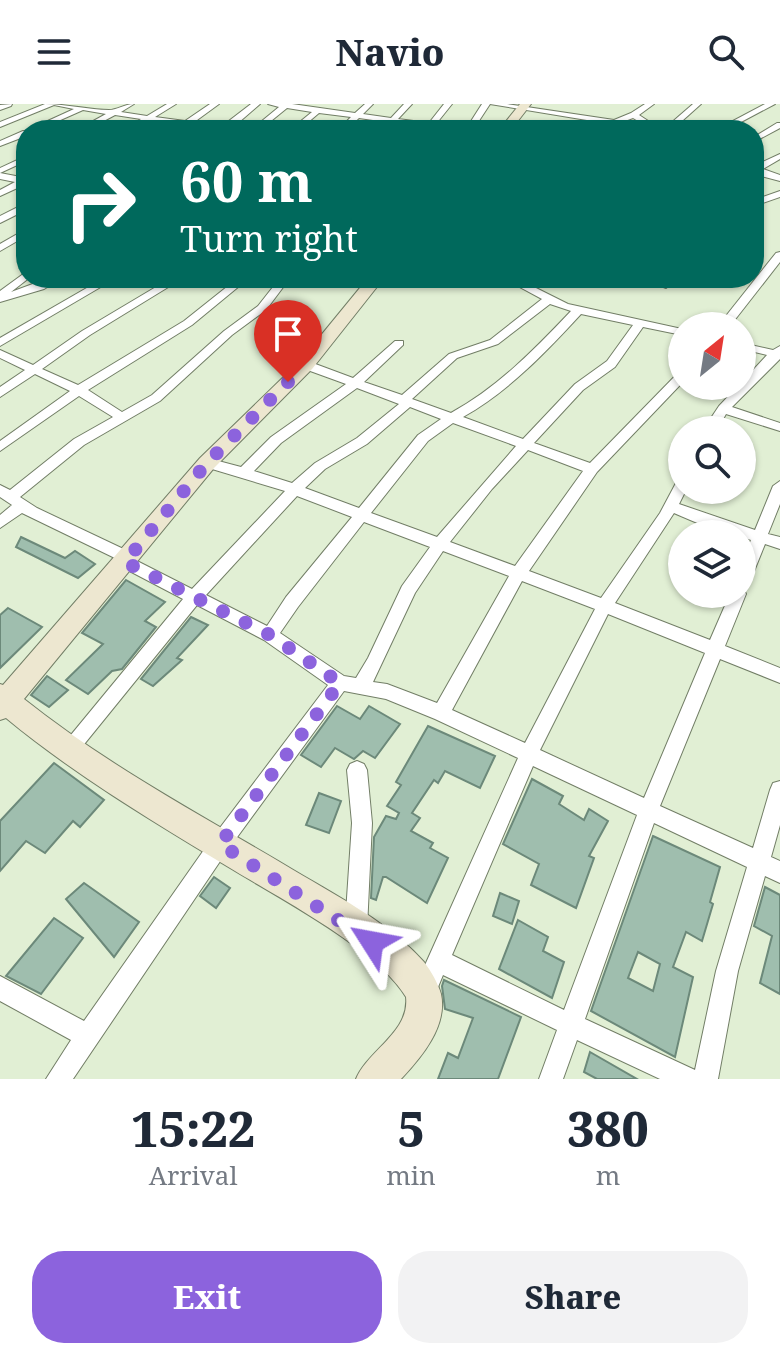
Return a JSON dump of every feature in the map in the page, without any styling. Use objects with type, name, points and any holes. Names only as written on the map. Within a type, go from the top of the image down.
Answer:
[{"type":"street","points":[[0,108],[8,104]]},
{"type":"street","points":[[0,125],[54,104],[156,120]]},
{"type":"street","points":[[54,120],[91,104]]},
{"type":"street","points":[[100,120],[130,104]]},
{"type":"street","points":[[148,119],[172,104]]},
{"type":"street","points":[[192,120],[215,104]]},
{"type":"street","points":[[236,120],[256,104]]},
{"type":"street","points":[[272,104],[397,120]]},
{"type":"street","points":[[307,120],[329,104]]},
{"type":"street","points":[[353,120],[369,104]]},
{"type":"street","points":[[393,119],[408,104]]},
{"type":"street","points":[[493,104],[524,106],[601,120]]},
{"type":"street","points":[[619,120],[634,115],[650,104]]},
{"type":"street","points":[[679,120],[697,104]]},
{"type":"street","points":[[740,120],[772,104],[780,106]]},
{"type":"street","points":[[267,120],[286,105]]},
{"type":"street","points":[[634,115],[642,120]]},
{"type":"street","points":[[0,158],[15,163]]},
{"type":"street","points":[[0,174],[15,163]]},
{"type":"street","points":[[764,275],[780,255]]},
{"type":"street","points":[[0,297],[16,283]]},
{"type":"street","points":[[0,297],[36,288]]},
{"type":"street","points":[[0,343],[94,288]]},
{"type":"street","points":[[0,393],[86,333],[161,288]]},
{"type":"street","points":[[0,447],[79,390],[188,323],[232,288]]},
{"type":"street","points":[[0,523],[10,497],[79,442],[156,398],[228,333],[262,308],[277,288]]},
{"type":"street","points":[[368,288],[306,365],[207,463],[127,560],[2,702],[356,930],[414,974],[424,993]]},
{"type":"street","points":[[527,288],[548,300],[578,310],[668,329]]},
{"type":"street","points":[[735,312],[754,288]]},
{"type":"street","points":[[70,747],[195,596],[296,488],[320,466],[362,441],[453,356],[494,342],[548,300]]},
{"type":"street","points":[[270,635],[423,438],[484,399],[519,371],[578,310]]},
{"type":"street","points":[[58,1079],[220,844],[350,685],[375,662],[408,590],[440,544],[525,444],[579,387],[611,364],[640,323]]},
{"type":"street","points":[[245,471],[276,440],[355,383],[399,343]]},
{"type":"street","points":[[756,349],[779,353]]},
{"type":"street","points":[[719,416],[779,353]]},
{"type":"street","points":[[0,354],[79,390],[121,417]]},
{"type":"street","points":[[306,365],[592,469]]},
{"type":"street","points":[[441,713],[519,573],[592,469],[668,390]]},
{"type":"street","points":[[723,409],[780,427]]},
{"type":"street","points":[[207,463],[245,471],[296,488],[361,515],[606,604],[780,676]]},
{"type":"street","points":[[756,544],[780,486]]},
{"type":"street","points":[[10,497],[270,635],[350,685],[387,692],[441,713],[757,864],[780,872]]},
{"type":"street","points":[[375,1079],[416,1031],[423,1014],[424,993],[528,753],[606,604],[673,504]]},
{"type":"street","points":[[672,507],[706,521],[780,543]]},
{"type":"street","points":[[551,1079],[648,812],[733,608]]},
{"type":"street","points":[[356,930],[362,823],[357,770]]},
{"type":"street","points":[[706,1079],[727,971],[780,790]]},
{"type":"street","points":[[438,960],[688,1079]]},
{"type":"street","points":[[0,988],[88,1036]]},
{"type":"building","points":[[21,537],[65,558],[75,551],[95,564],[78,578],[16,547]]},
{"type":"building","points":[[126,580],[165,602],[145,621],[156,627],[122,669],[112,671],[88,694],[66,680],[103,644],[82,633]]},
{"type":"building","points":[[8,608],[42,627],[0,668],[0,615]]},
{"type":"building","points":[[191,617],[208,625],[177,658],[182,660],[153,686],[141,679]]},
{"type":"building","points":[[47,676],[68,690],[49,707],[31,695]]},
{"type":"building","points":[[337,706],[360,719],[369,706],[400,724],[375,758],[363,751],[354,759],[335,748],[321,767],[301,755]]},
{"type":"building","points":[[428,726],[495,756],[480,788],[445,771],[438,783],[434,780],[412,813],[420,818],[411,831],[433,843],[430,848],[448,858],[427,903],[386,877],[383,877],[376,900],[371,898],[374,837],[386,816],[396,819],[399,813],[387,806],[401,785],[396,782]]},
{"type":"building","points":[[54,763],[104,800],[80,827],[73,821],[45,853],[26,841],[0,871],[0,821]]},
{"type":"building","points":[[532,779],[563,796],[559,804],[584,820],[589,809],[608,821],[589,856],[594,858],[576,908],[531,885],[539,864],[503,844]]},
{"type":"building","points":[[319,793],[341,801],[329,833],[306,825]]},
{"type":"building","points":[[653,836],[720,867],[702,941],[686,932],[673,967],[693,977],[675,1057],[591,1011]],"holes":[[[638,952],[660,964],[653,991],[628,978]]]},
{"type":"building","points":[[214,877],[230,888],[216,908],[200,896]]},
{"type":"building","points":[[84,883],[139,922],[114,957],[66,899]]},
{"type":"building","points":[[765,887],[780,895],[780,994],[760,983],[772,936],[754,926]]},
{"type":"building","points":[[500,893],[519,901],[512,924],[493,916]]},
{"type":"building","points":[[54,918],[83,938],[41,994],[6,976]]},
{"type":"building","points":[[518,920],[548,937],[543,951],[564,962],[552,998],[499,969]]},
{"type":"building","points":[[444,980],[521,1017],[498,1079],[438,1079],[448,1053],[458,1058],[473,1018],[445,1009]]},
{"type":"building","points":[[590,1052],[637,1079],[597,1079],[584,1072]]},
{"type":"route","points":[[288,382],[207,463],[125,562],[270,635],[340,683],[220,844],[372,942]]}]
